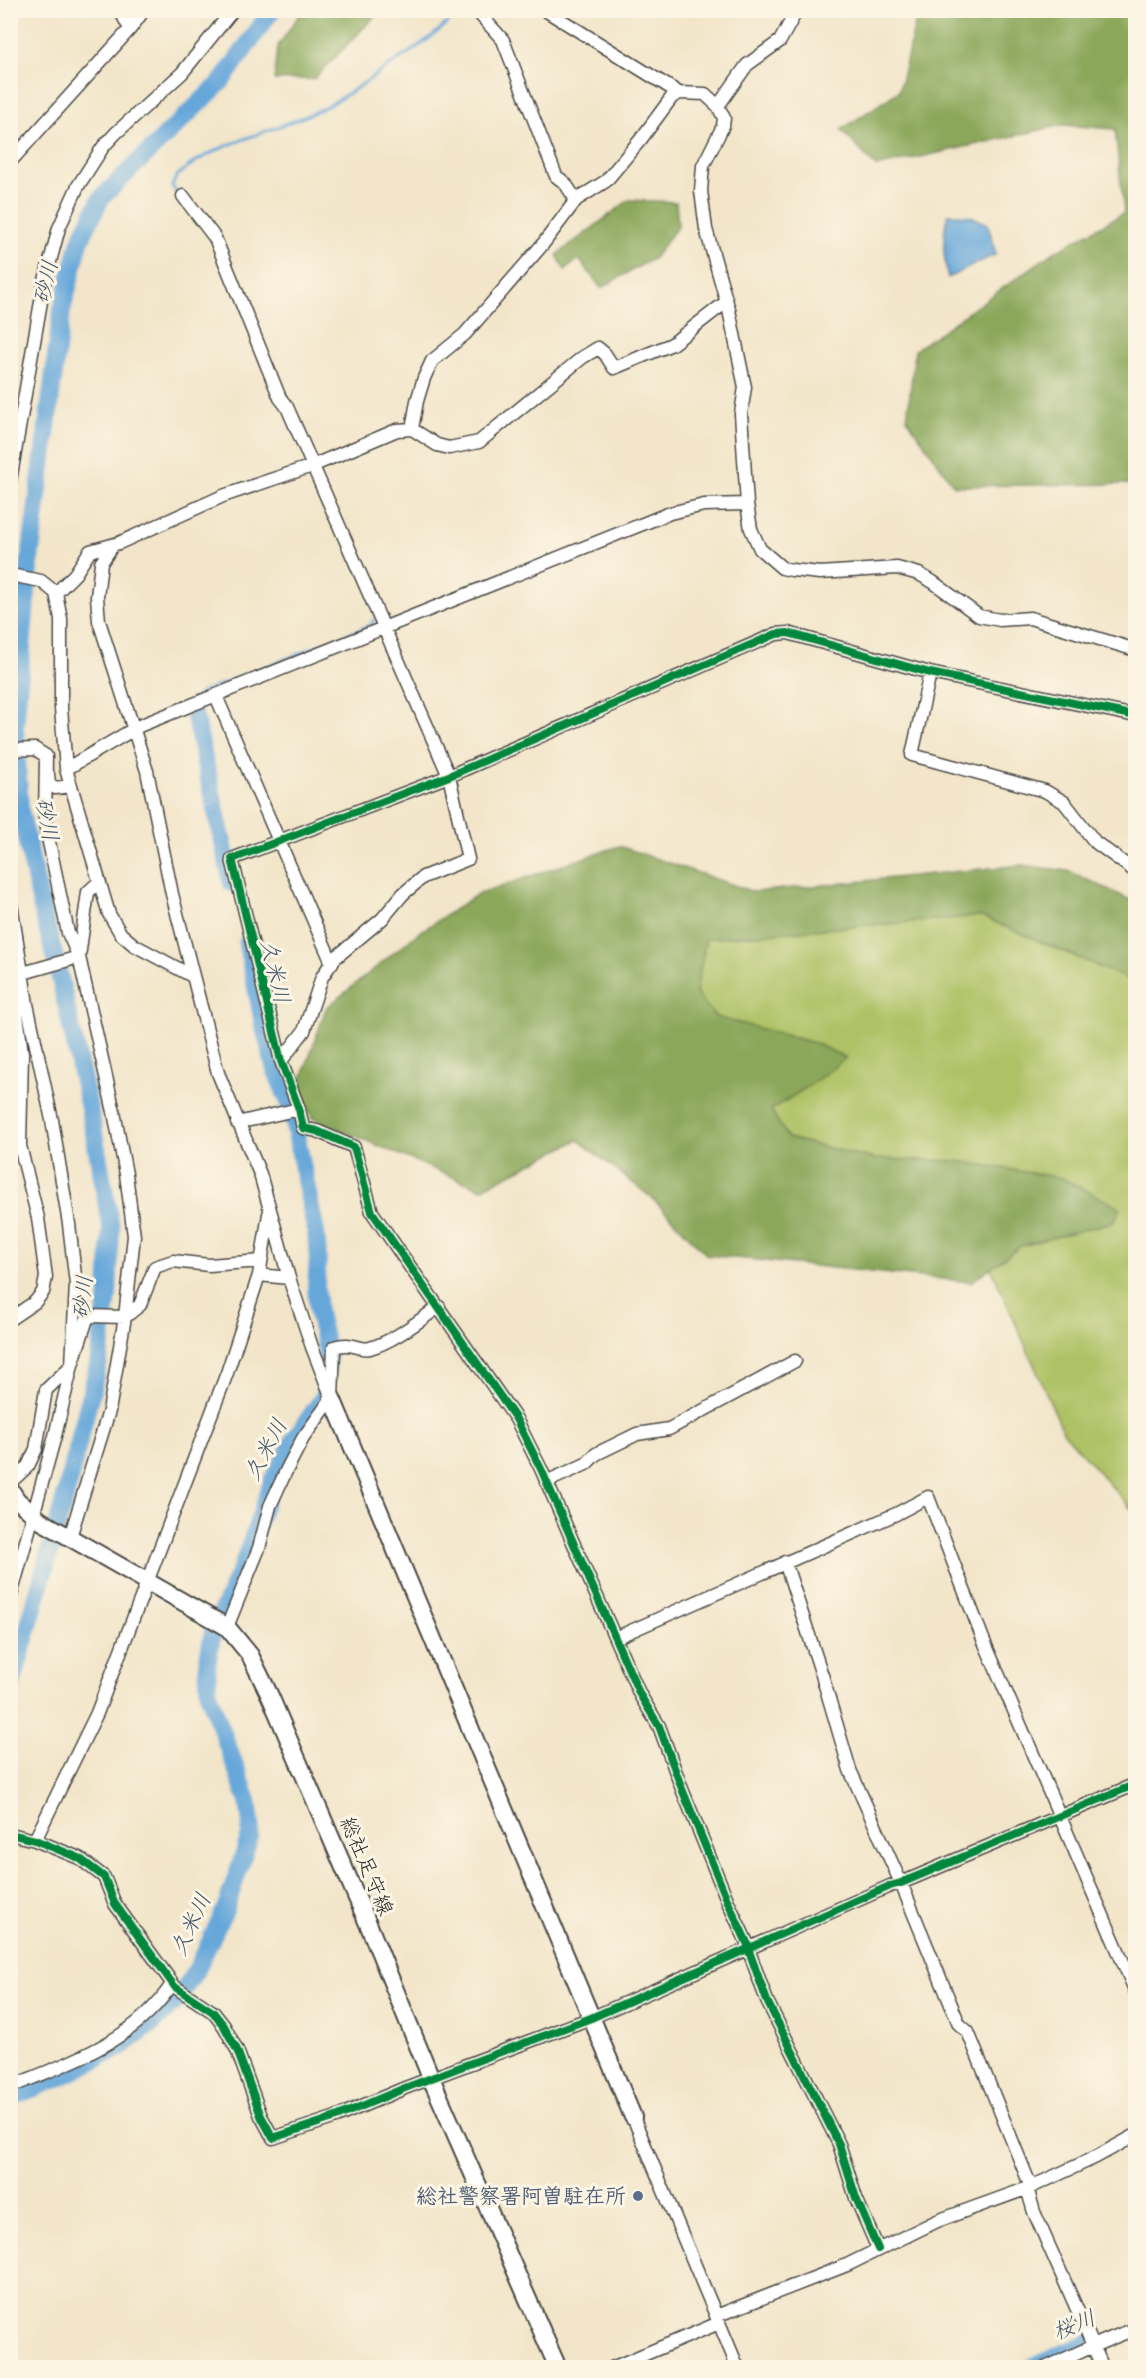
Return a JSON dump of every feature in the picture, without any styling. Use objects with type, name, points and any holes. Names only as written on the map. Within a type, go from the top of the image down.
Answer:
[{"type":"main road","points":[[330,1392],[633,2117]]},
{"type":"main road","name":"総社足守線","points":[[13,1484],[17,1500],[37,1518],[221,1623],[238,1638],[250,1655],[270,1696],[369,1926],[431,2078],[558,2367]]},
{"type":"street","points":[[120,10],[130,29]]},
{"type":"street","points":[[10,162],[130,29],[144,10]]},
{"type":"street","points":[[10,481],[44,284],[59,228],[78,186],[103,147],[182,73],[233,10]]},
{"type":"street","points":[[476,10],[503,40],[556,176],[565,183],[576,200]]},
{"type":"street","points":[[545,10],[679,93],[705,94],[718,106],[724,118],[723,126],[705,159],[701,191],[706,229],[729,310],[745,387],[741,414],[747,504],[751,529],[760,549],[782,568],[820,573],[897,568],[919,574],[933,582],[979,616],[999,620],[1030,618],[1136,650]]},
{"type":"street","points":[[718,106],[747,65],[780,41],[797,10]]},
{"type":"street","points":[[412,429],[417,401],[432,362],[465,334],[543,244],[576,200],[606,181],[641,140],[672,97],[679,93]]},
{"type":"street","points":[[183,196],[215,238],[309,467],[384,627],[449,776],[468,859],[423,877],[403,894],[382,920],[332,963],[322,977],[304,1031],[281,1061]]},
{"type":"street","points":[[56,593],[75,574],[90,551],[113,545],[223,496],[309,467],[398,430],[412,429],[437,445],[449,448],[479,442],[583,357],[598,348],[614,368],[672,344],[726,302]]},
{"type":"street","points":[[66,769],[134,730],[670,513],[704,504],[747,504]]},
{"type":"street","points":[[113,545],[101,563],[97,597],[99,621],[147,771],[167,871],[218,1073],[260,1174],[289,1278],[330,1392]]},
{"type":"street","points":[[10,575],[41,581],[56,593],[61,619],[61,708],[66,769],[109,914],[121,934],[151,956],[192,976]]},
{"type":"street","points":[[878,2249],[856,2198],[840,2144],[767,2001],[749,1947],[711,1861],[659,1726],[640,1695],[516,1419],[372,1212],[354,1147],[317,1131],[303,1128],[293,1111],[232,859],[449,776],[776,634],[788,633],[930,673],[1136,716]]},
{"type":"street","points":[[930,673],[912,755],[1045,791],[1059,797],[1095,842],[1136,872]]},
{"type":"street","points":[[216,696],[332,963]]},
{"type":"street","points":[[10,750],[35,749],[46,756]]},
{"type":"street","points":[[46,756],[49,783],[55,788],[70,786]]},
{"type":"street","points":[[46,756],[45,823],[68,933],[79,957],[114,1112],[134,1236],[125,1317],[109,1411],[68,1536]]},
{"type":"street","points":[[79,957],[88,891],[99,882]]},
{"type":"street","points":[[10,898],[27,1004],[52,1120],[68,1212],[76,1284],[72,1365],[46,1390],[36,1449],[28,1466],[13,1484]]},
{"type":"street","points":[[10,957],[23,973]]},
{"type":"street","points":[[15,1134],[22,1053],[17,1015],[17,981],[23,973],[79,957]]},
{"type":"street","points":[[237,1123],[293,1111]]},
{"type":"street","points":[[10,1116],[38,1218],[46,1277],[43,1292],[35,1302],[10,1319]]},
{"type":"street","points":[[35,1840],[97,1713],[226,1373],[259,1275],[270,1207]]},
{"type":"street","points":[[88,1316],[125,1317],[140,1305],[155,1267],[173,1261],[209,1265],[261,1261]]},
{"type":"street","points":[[259,1275],[289,1278]]},
{"type":"street","points":[[75,1296],[88,1316]]},
{"type":"street","points":[[221,1623],[259,1548],[270,1506],[286,1471],[330,1392],[334,1347],[344,1344],[365,1349],[372,1348],[402,1332],[439,1307]]},
{"type":"street","points":[[10,1599],[37,1518],[72,1365],[88,1316]]},
{"type":"street","points":[[546,1482],[586,1464],[596,1454],[637,1434],[669,1429],[795,1361]]},
{"type":"street","points":[[615,1638],[896,1514],[928,1497],[983,1639],[1136,1992]]},
{"type":"street","points":[[785,1562],[850,1770],[901,1883],[959,2024],[968,2032],[1029,2187],[1034,2212],[1103,2367]]},
{"type":"street","points":[[10,1834],[35,1840],[79,1858],[104,1877],[115,1904],[174,1985],[213,2012],[224,2026],[237,2050],[261,2116],[273,2138],[336,2117],[431,2078],[591,2018],[890,1886],[1136,1784]]},
{"type":"street","points":[[10,2087],[70,2063],[112,2042],[150,2014],[174,1985]]},
{"type":"street","points":[[633,2117],[738,2367]]},
{"type":"street","points":[[612,2367],[847,2265],[937,2221],[1029,2187],[1096,2157],[1136,2135]]},
{"type":"street","points":[[1045,2367],[1093,2343],[1136,2329]]},
{"type":"green space","points":[[302,11],[380,11],[314,79],[274,80],[278,46]]},
{"type":"green space","points":[[918,11],[1135,11],[1135,484],[954,486],[907,419],[915,350],[1051,254],[1124,213],[1115,129],[1063,125],[876,167],[841,130],[899,91]]},
{"type":"green space","points":[[629,200],[676,202],[678,226],[654,258],[601,288],[579,259],[565,270],[557,255]]},
{"type":"green space","points":[[619,846],[754,892],[1022,865],[1069,871],[1135,902],[1135,982],[980,916],[706,939],[696,993],[716,1017],[815,1043],[846,1058],[809,1086],[771,1110],[788,1138],[875,1159],[958,1161],[1062,1178],[1121,1208],[1113,1222],[1021,1246],[971,1282],[707,1255],[653,1199],[578,1140],[481,1189],[312,1118],[299,1087],[326,1008],[417,934],[478,894]]},
{"type":"green space","points":[[1082,904],[1135,945],[1135,1513],[1064,1433],[957,1191],[717,1138],[681,925]]},
{"type":"water","points":[[948,214],[971,216],[988,224],[996,254],[948,278],[944,246]]},
{"type":"waterway","name":"砂川","points":[[10,1692],[65,1497],[98,1365],[108,1295],[111,1227],[91,1117],[20,810],[15,727],[29,567],[62,310],[80,241],[101,198],[221,82],[272,10]]},
{"type":"waterway","points":[[178,195],[172,186],[178,175],[194,163],[229,145],[333,103],[423,43],[460,10]]},
{"type":"waterway","points":[[193,699],[205,691],[371,625],[374,619]]},
{"type":"waterway","name":"久米川","points":[[194,713],[232,883]]},
{"type":"waterway","name":"久米川","points":[[10,2098],[61,2077],[121,2047],[152,2024],[177,2000],[198,1967],[225,1910],[250,1836],[248,1801],[209,1696],[207,1665],[213,1632],[244,1562],[273,1480],[295,1438],[324,1397],[328,1354],[318,1313],[316,1233],[295,1129],[264,1027],[247,944]]},
{"type":"waterway","name":"桜川","points":[[1030,2368],[1092,2341]]},
{"type":"cycle path","points":[[878,2249],[856,2198],[839,2144],[767,2001],[749,1947],[728,1902],[659,1726],[640,1695],[541,1469],[516,1419],[372,1212],[354,1147],[317,1131],[303,1128],[299,1109],[281,1061],[232,859],[449,776],[776,634],[788,633],[930,673],[1136,716]]},
{"type":"cycle path","points":[[10,1834],[35,1840],[79,1858],[104,1877],[115,1904],[175,1987],[213,2012],[224,2026],[237,2050],[261,2116],[273,2138],[336,2117],[405,2088],[591,2018],[890,1886],[1136,1784]]},
{"type":"place","name":"総社警察署阿曽駐在所","points":[[638,2196]]}]
